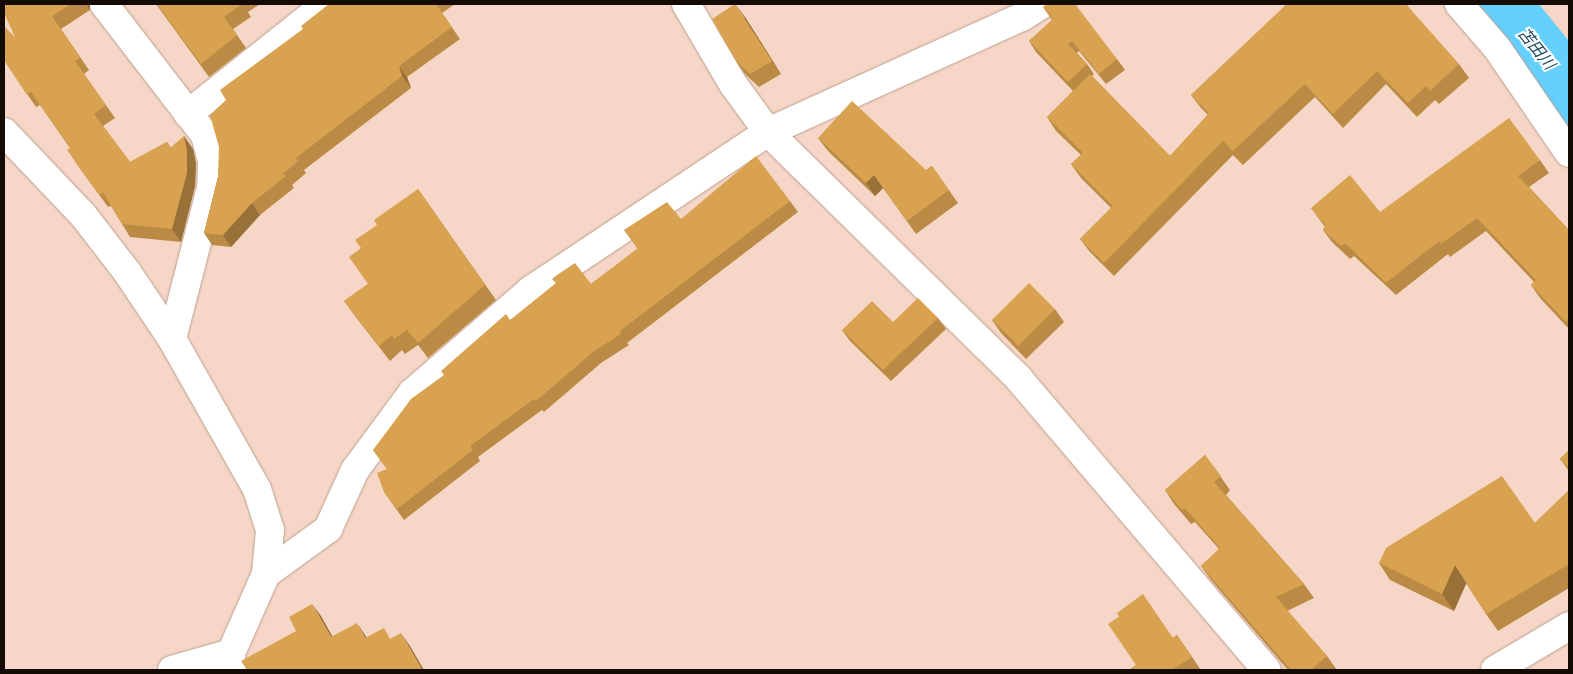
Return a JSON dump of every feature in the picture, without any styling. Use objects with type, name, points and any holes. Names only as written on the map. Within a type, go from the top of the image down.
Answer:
[{"type":"street","points":[[104,4],[205,135],[212,162],[211,188],[172,339]]},
{"type":"street","points":[[188,114],[326,4]]},
{"type":"street","points":[[686,4],[733,84],[768,132],[1018,380],[1267,670]]},
{"type":"street","points":[[266,574],[328,530],[355,470],[412,393],[531,290],[768,132],[1022,17],[1043,4]]},
{"type":"street","points":[[1459,4],[1497,48],[1569,153]]},
{"type":"street","points":[[4,132],[83,216],[128,272],[172,339],[257,489],[270,530],[266,574],[231,662],[172,670]]},
{"type":"street","points":[[1495,670],[1569,626]]},
{"type":"building","points":[[4,4],[71,4],[52,16],[80,58],[75,61],[106,105],[94,114],[130,162],[167,142],[170,148],[184,136],[187,151],[187,173],[172,229],[122,224],[103,192],[99,195],[67,150],[71,148],[31,92],[27,95],[4,60],[4,26],[15,37],[4,13]]},
{"type":"building","points":[[157,4],[242,4],[224,17],[237,35],[201,64]]},
{"type":"building","points":[[329,4],[436,4],[452,27],[399,66],[402,76],[296,158],[298,161],[283,174],[286,176],[252,203],[223,235],[204,233],[218,177],[219,147],[210,115],[226,100],[220,90],[303,29],[301,26]]},
{"type":"building","points":[[735,4],[772,61],[750,74],[736,61],[712,19]]},
{"type":"building","points":[[1047,4],[1075,4],[1117,59],[1099,74],[1072,41],[1068,44],[1087,64],[1068,82],[1029,41],[1053,19],[1043,7]]},
{"type":"building","points":[[1287,4],[1406,4],[1459,64],[1430,91],[1426,86],[1408,103],[1377,71],[1333,114],[1305,84],[1233,151],[1223,141],[1104,263],[1080,239],[1113,206],[1071,164],[1083,153],[1047,117],[1090,74],[1170,156],[1209,113],[1191,95]]},
{"type":"building","points":[[852,101],[926,170],[932,166],[949,190],[907,221],[874,175],[866,183],[818,138]]},
{"type":"building","points":[[1509,118],[1540,160],[1518,176],[1569,230],[1569,319],[1566,322],[1531,285],[1536,280],[1477,218],[1441,244],[1439,241],[1386,283],[1345,243],[1341,246],[1323,230],[1326,226],[1311,208],[1350,175],[1380,212]]},
{"type":"building","points":[[756,156],[790,201],[620,331],[621,334],[593,352],[536,401],[534,399],[470,446],[473,450],[397,509],[384,492],[377,473],[387,469],[373,450],[411,399],[444,375],[441,371],[506,314],[510,320],[556,283],[552,279],[557,275],[575,263],[591,284],[638,248],[624,230],[667,202],[681,219]]},
{"type":"building","points":[[418,189],[485,285],[418,343],[407,330],[394,339],[392,335],[379,346],[344,301],[368,284],[349,257],[361,248],[355,240],[377,225],[374,220]]},
{"type":"building","points":[[1029,283],[1055,309],[1018,346],[992,320]]},
{"type":"building","points":[[918,298],[938,318],[883,370],[842,330],[872,301],[893,322]]},
{"type":"building","points":[[1569,450],[1569,468],[1560,459]]},
{"type":"building","points":[[1205,455],[1221,476],[1214,482],[1304,584],[1276,597],[1327,656],[1311,670],[1291,670],[1201,566],[1220,548],[1185,508],[1182,510],[1165,490]]},
{"type":"building","points":[[1502,476],[1535,523],[1569,490],[1569,564],[1486,614],[1455,565],[1442,594],[1379,563],[1386,548]]},
{"type":"building","points":[[1143,594],[1173,638],[1177,635],[1192,657],[1172,670],[1129,670],[1136,665],[1108,624],[1120,616],[1117,613]]},
{"type":"building","points":[[312,604],[331,637],[357,623],[365,638],[384,628],[390,639],[401,633],[422,670],[247,670],[241,661],[296,631],[289,617]]},
{"type":"waterway","name":"苫田川","points":[[1499,4],[1559,78],[1569,96]]}]
